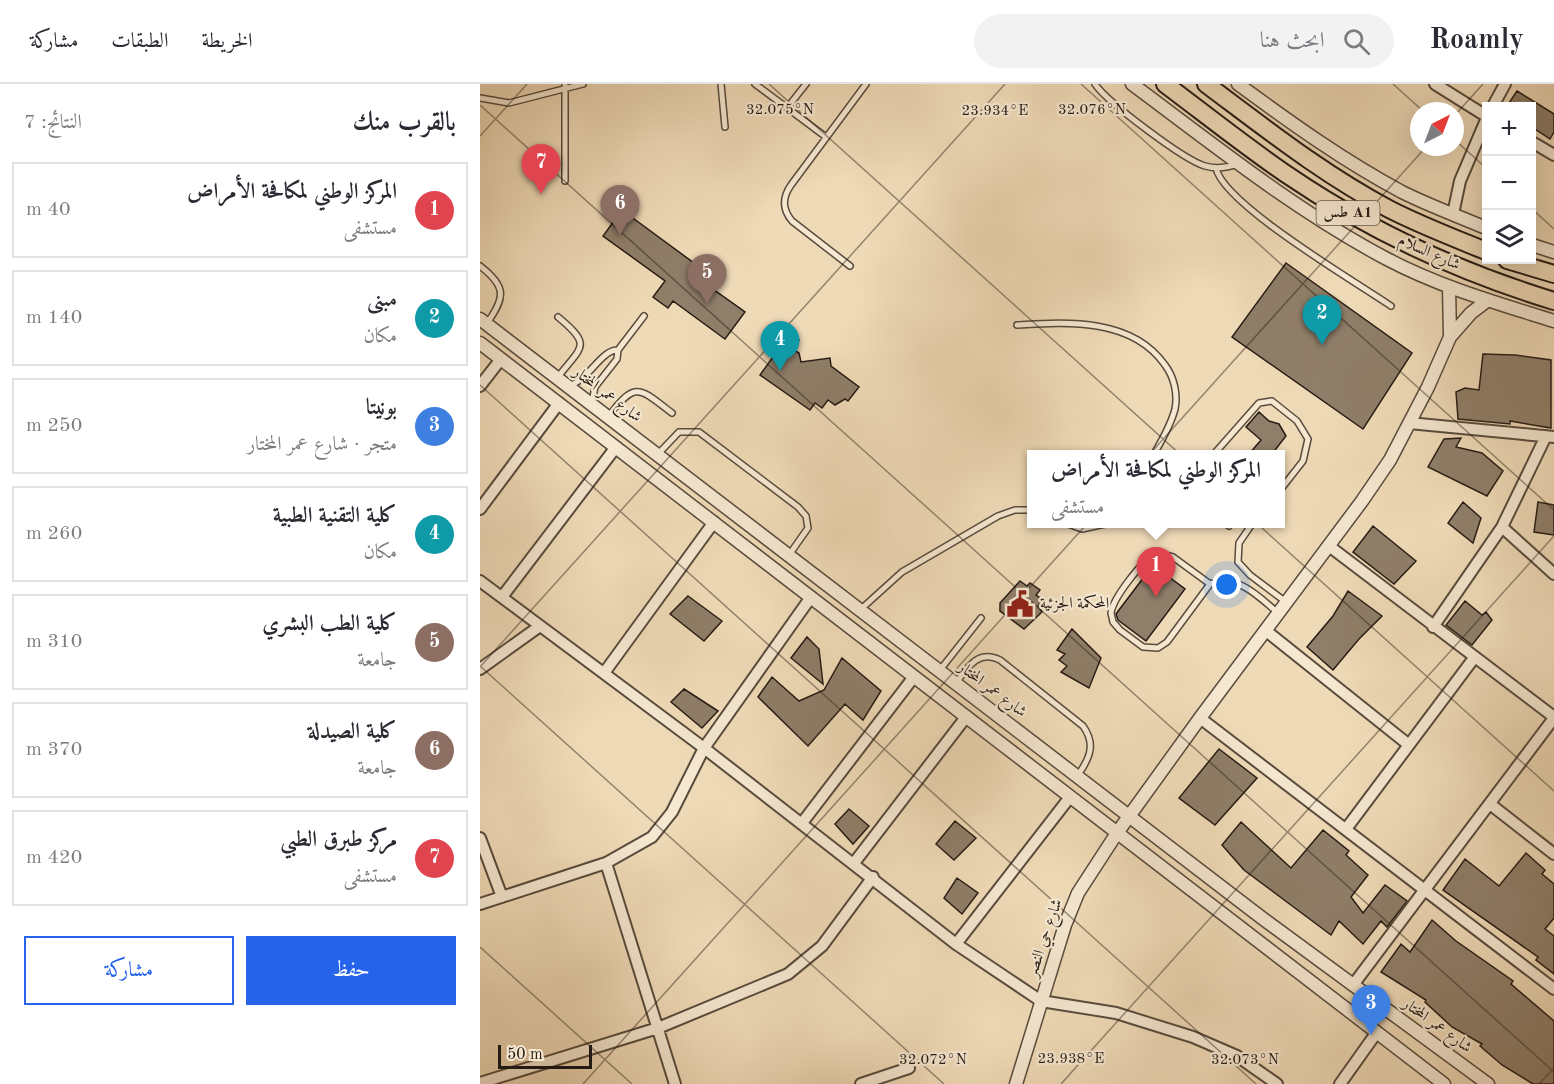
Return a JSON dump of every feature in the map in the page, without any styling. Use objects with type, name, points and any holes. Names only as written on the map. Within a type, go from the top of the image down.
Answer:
[{"type":"highway","name":"شارع السلام","points":[[1165,84],[1286,174],[1367,224],[1455,266],[1554,301]]},
{"type":"highway","name":"شارع السلام","points":[[1206,84],[1273,134],[1388,209],[1482,249]]},
{"type":"highway","points":[[1520,264],[1554,274]]},
{"type":"street","points":[[1132,84],[1239,164],[1359,244],[1449,287],[1554,321]]},
{"type":"street","points":[[1238,84],[1294,125],[1357,166],[1402,192],[1482,226]]},
{"type":"street","points":[[1435,84],[1482,115]]},
{"type":"street","points":[[1495,102],[1505,84]]},
{"type":"street","points":[[1454,214],[1460,181],[1482,128]]},
{"type":"street","points":[[1536,144],[1554,155]]},
{"type":"street","points":[[1536,246],[1554,252]]},
{"type":"street","points":[[1449,287],[1450,337]]},
{"type":"street","points":[[1450,337],[1463,320],[1488,300]]},
{"type":"street","name":"شارع عمر المختار","points":[[483,321],[859,611],[1131,814],[1262,918],[1488,1084]]},
{"type":"street","name":"شارع حي النصر","points":[[1016,1084],[1041,1001],[1078,893],[1117,833],[1200,717],[1329,546],[1390,460],[1450,337]]},
{"type":"street","points":[[480,343],[1444,1084]]},
{"type":"street","points":[[480,386],[501,359]]},
{"type":"street","points":[[480,509],[559,403]]},
{"type":"street","points":[[1409,423],[1550,436],[1502,527],[1433,627]]},
{"type":"street","points":[[502,597],[616,447]]},
{"type":"street","points":[[604,674],[714,522]]},
{"type":"street","points":[[1502,527],[1554,574]]},
{"type":"street","points":[[1329,546],[1554,717],[1353,985]]},
{"type":"street","points":[[480,581],[704,748],[873,877],[956,944],[1041,1001],[1116,1013],[1193,1038],[1237,1056],[1277,1084]]},
{"type":"street","points":[[480,904],[606,863],[652,837],[672,812],[704,748],[811,597]]},
{"type":"street","points":[[846,626],[859,611]]},
{"type":"street","points":[[480,669],[540,626]]},
{"type":"street","points":[[1265,630],[1409,745]]},
{"type":"street","points":[[1346,829],[1474,658]]},
{"type":"street","points":[[802,823],[913,678]]},
{"type":"street","points":[[854,863],[966,717]]},
{"type":"street","points":[[1200,717],[1554,988]]},
{"type":"street","points":[[956,944],[1070,797]]},
{"type":"street","points":[[1490,804],[1554,854]]},
{"type":"street","points":[[480,838],[502,897]]},
{"type":"street","points":[[606,863],[675,1084]]},
{"type":"street","points":[[480,1083],[658,1028],[788,974],[822,946],[873,877]]},
{"type":"street","points":[[1250,934],[1262,918]]},
{"type":"street","points":[[1340,1084],[1377,1032]]},
{"type":"street","points":[[861,1084],[909,1068]]},
{"type":"lane","points":[[480,98],[509,103],[583,84]]},
{"type":"lane","points":[[721,84],[725,127]]},
{"type":"lane","points":[[755,84],[826,137]]},
{"type":"lane","points":[[788,108],[806,84]]},
{"type":"lane","points":[[849,266],[792,221],[784,206],[787,190],[866,84]]},
{"type":"lane","points":[[1095,84],[1110,100],[1189,158],[1216,168],[1239,164]]},
{"type":"lane","points":[[565,87],[565,181]]},
{"type":"lane","points":[[1216,168],[1222,182],[1252,212],[1391,306]]},
{"type":"lane","points":[[480,266],[495,278],[501,291],[499,305],[483,321]]},
{"type":"lane","points":[[591,404],[595,387],[617,359],[618,350],[644,316]]},
{"type":"lane","points":[[557,378],[580,348],[582,341],[579,334],[558,317]]},
{"type":"lane","points":[[1017,325],[1091,325],[1125,334],[1151,348],[1171,373],[1176,388],[1173,415],[1156,450]]},
{"type":"lane","points":[[568,386],[584,379],[608,352],[618,350]]},
{"type":"lane","points":[[608,417],[624,397],[637,391],[646,393],[672,413]]},
{"type":"lane","points":[[1217,450],[1258,403],[1272,401],[1297,421],[1308,440],[1303,461],[1285,484]]},
{"type":"lane","points":[[658,454],[679,432],[699,432],[789,500],[803,511],[808,522],[806,534],[789,555]]},
{"type":"lane","points":[[859,611],[902,572],[998,516],[1016,510],[1027,510]]},
{"type":"lane","points":[[1249,528],[1239,543],[1238,562],[1282,607]]},
{"type":"lane","points":[[1210,584],[1173,557],[1157,553],[1144,563],[1116,599],[1111,608],[1113,622],[1143,647],[1158,648],[1167,642],[1210,584],[1227,581],[1239,583],[1282,607]]},
{"type":"lane","points":[[939,671],[981,618]]},
{"type":"lane","points":[[956,683],[972,663],[980,658],[990,657],[1004,663],[1083,726],[1088,733],[1091,751],[1078,775]]},
{"type":"building","points":[[1517,91],[1535,102],[1510,102]]},
{"type":"building","points":[[1536,103],[1554,114],[1554,132],[1550,139],[1536,130]]},
{"type":"building","points":[[622,210],[698,266],[692,274],[745,312],[725,339],[673,301],[668,308],[653,297],[665,281],[603,236]]},
{"type":"building","points":[[1286,263],[1412,353],[1363,429],[1232,337]]},
{"type":"building","points":[[790,333],[799,340],[794,350],[799,353],[801,362],[830,358],[831,366],[859,387],[848,401],[845,399],[835,405],[828,400],[822,408],[815,403],[810,410],[760,375]]},
{"type":"building","points":[[1483,354],[1515,355],[1551,360],[1551,428],[1510,421],[1510,424],[1458,419],[1456,392],[1465,388],[1479,390]]},
{"type":"building","points":[[1259,412],[1269,421],[1279,424],[1286,436],[1275,450],[1252,450],[1261,440],[1246,427]]},
{"type":"building","points":[[1461,438],[1456,447],[1482,453],[1503,471],[1487,496],[1428,467],[1444,439]]},
{"type":"building","points":[[1463,502],[1481,518],[1473,543],[1448,523]]},
{"type":"building","points":[[1538,502],[1554,505],[1554,535],[1534,532]]},
{"type":"building","points":[[1373,526],[1416,561],[1394,584],[1353,552]]},
{"type":"building","points":[[1153,565],[1185,589],[1146,641],[1118,620],[1116,614]]},
{"type":"building","name":"المحكمة الجزئية","points":[[1020,581],[1027,586],[1030,583],[1040,590],[1036,595],[1043,600],[1038,606],[1042,612],[1024,629],[1000,611],[1000,603]]},
{"type":"building","points":[[1348,591],[1382,616],[1333,670],[1307,647],[1333,616]]},
{"type":"building","points":[[688,596],[722,621],[704,641],[670,614]]},
{"type":"building","points":[[1465,601],[1482,615],[1486,612],[1492,620],[1472,645],[1446,625]]},
{"type":"building","points":[[1072,629],[1101,658],[1089,688],[1061,672],[1067,666],[1059,660],[1065,654],[1057,650]]},
{"type":"building","points":[[807,637],[819,649],[823,684],[791,658]]},
{"type":"building","points":[[842,658],[881,691],[863,720],[845,704],[808,746],[758,697],[772,677],[799,701],[824,690]]},
{"type":"building","points":[[684,689],[718,711],[702,728],[671,702]]},
{"type":"building","points":[[1219,749],[1257,778],[1215,825],[1179,798]]},
{"type":"building","points":[[849,809],[869,826],[853,844],[835,824]]},
{"type":"building","points":[[955,821],[976,838],[954,860],[936,844]]},
{"type":"building","points":[[1241,822],[1291,868],[1323,830],[1349,851],[1346,855],[1368,875],[1351,897],[1363,913],[1385,885],[1407,901],[1387,927],[1381,921],[1363,944],[1339,921],[1331,935],[1244,870],[1222,845]]},
{"type":"building","points":[[1526,853],[1545,870],[1542,874],[1554,884],[1554,918],[1545,929],[1554,936],[1554,974],[1536,960],[1538,957],[1443,890],[1465,859],[1499,886]]},
{"type":"building","points":[[957,878],[978,893],[962,914],[944,898]]},
{"type":"building","points":[[1432,920],[1456,941],[1513,981],[1511,984],[1554,1021],[1554,1084],[1533,1084],[1502,1065],[1480,1046],[1482,1044],[1452,1027],[1425,1002],[1426,1000],[1381,972],[1401,944],[1410,952]]},
{"type":"place","name":"مركز طبرق الطبي","points":[[541,194]]},
{"type":"place","name":"كلية الصيدلة","points":[[620,235]]},
{"type":"place","name":"كلية الطب البشري","points":[[707,304]]},
{"type":"place","name":"مبنى","points":[[1322,345]]},
{"type":"place","name":"كلية التقنية الطبية","points":[[780,371]]},
{"type":"place","name":"المركز الوطني لمكافحة الأمراض","points":[[1156,597]]},
{"type":"place","name":"المحكمة الجزئية","points":[[1020,604]]},
{"type":"place","name":"بونيتا","points":[[1371,1035]]}]
